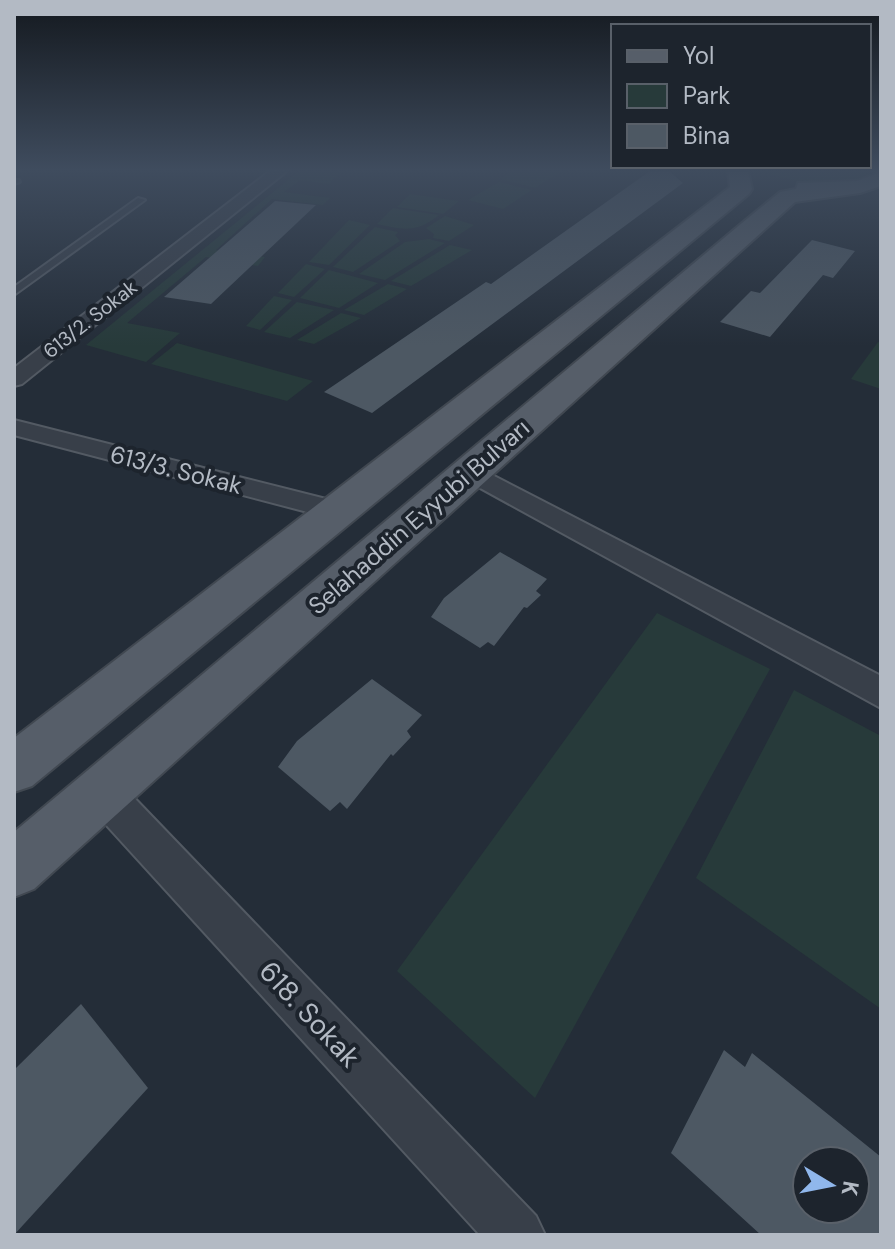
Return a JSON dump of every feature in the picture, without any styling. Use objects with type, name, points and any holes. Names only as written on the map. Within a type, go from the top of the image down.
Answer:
[{"type":"main road","points":[[14,769],[691,229]]},
{"type":"main road","name":"Selahaddin Eyyubi Bulvarı","points":[[14,869],[751,229]]},
{"type":"street","name":"613/2. Sokak","points":[[14,379],[205,229]]},
{"type":"street","name":"613/3. Sokak","points":[[14,427],[338,511]]},
{"type":"street","points":[[471,472],[881,693]]},
{"type":"street","name":"618. Sokak","points":[[103,793],[517,1235]]},
{"type":"lane","points":[[14,292],[101,229]]},
{"type":"green space","points":[[228,229],[239,229],[216,250],[265,257],[258,266],[206,257],[127,323],[180,333],[146,362],[86,345]]},
{"type":"green space","points":[[340,229],[366,229],[329,265],[309,262]]},
{"type":"green space","points":[[373,229],[398,232],[395,235],[400,241],[353,272],[333,267]]},
{"type":"green space","points":[[428,229],[467,229],[449,241],[433,238],[434,234]]},
{"type":"green space","points":[[429,239],[445,243],[385,280],[359,274],[405,242]]},
{"type":"green space","points":[[450,245],[472,250],[411,286],[391,281]]},
{"type":"green space","points":[[306,264],[325,269],[294,297],[278,293]]},
{"type":"green space","points":[[329,270],[378,283],[339,308],[300,298]]},
{"type":"green space","points":[[388,284],[407,289],[364,315],[344,310]]},
{"type":"green space","points":[[274,296],[292,300],[260,330],[246,326]]},
{"type":"green space","points":[[297,302],[334,310],[290,338],[264,332]]},
{"type":"green space","points":[[341,313],[361,318],[314,344],[297,340]]},
{"type":"green space","points":[[878,342],[881,343],[881,389],[851,379]]},
{"type":"green space","points":[[177,343],[313,381],[287,401],[151,364]]},
{"type":"green space","points":[[657,613],[770,669],[535,1098],[397,971]]},
{"type":"green space","points":[[794,690],[881,736],[881,1009],[696,878]]},
{"type":"building","points":[[242,229],[290,229],[211,304],[164,297]]},
{"type":"building","points":[[568,229],[620,229],[372,413],[324,392],[486,282],[491,284]]},
{"type":"building","points":[[812,240],[855,251],[833,278],[823,275],[770,337],[720,322],[751,291],[760,293]]},
{"type":"building","points":[[500,552],[547,579],[536,591],[541,595],[527,608],[524,607],[494,646],[488,642],[480,648],[431,617],[444,598]]},
{"type":"building","points":[[372,679],[422,715],[407,731],[411,737],[393,756],[391,754],[347,809],[340,802],[330,811],[278,767],[297,741]]},
{"type":"building","points":[[81,1004],[148,1088],[14,1235],[14,1070]]},
{"type":"building","points":[[724,1050],[745,1067],[752,1053],[866,1145],[791,1145],[791,1225],[871,1225],[871,1149],[881,1157],[881,1235],[761,1235],[671,1153]]}]
